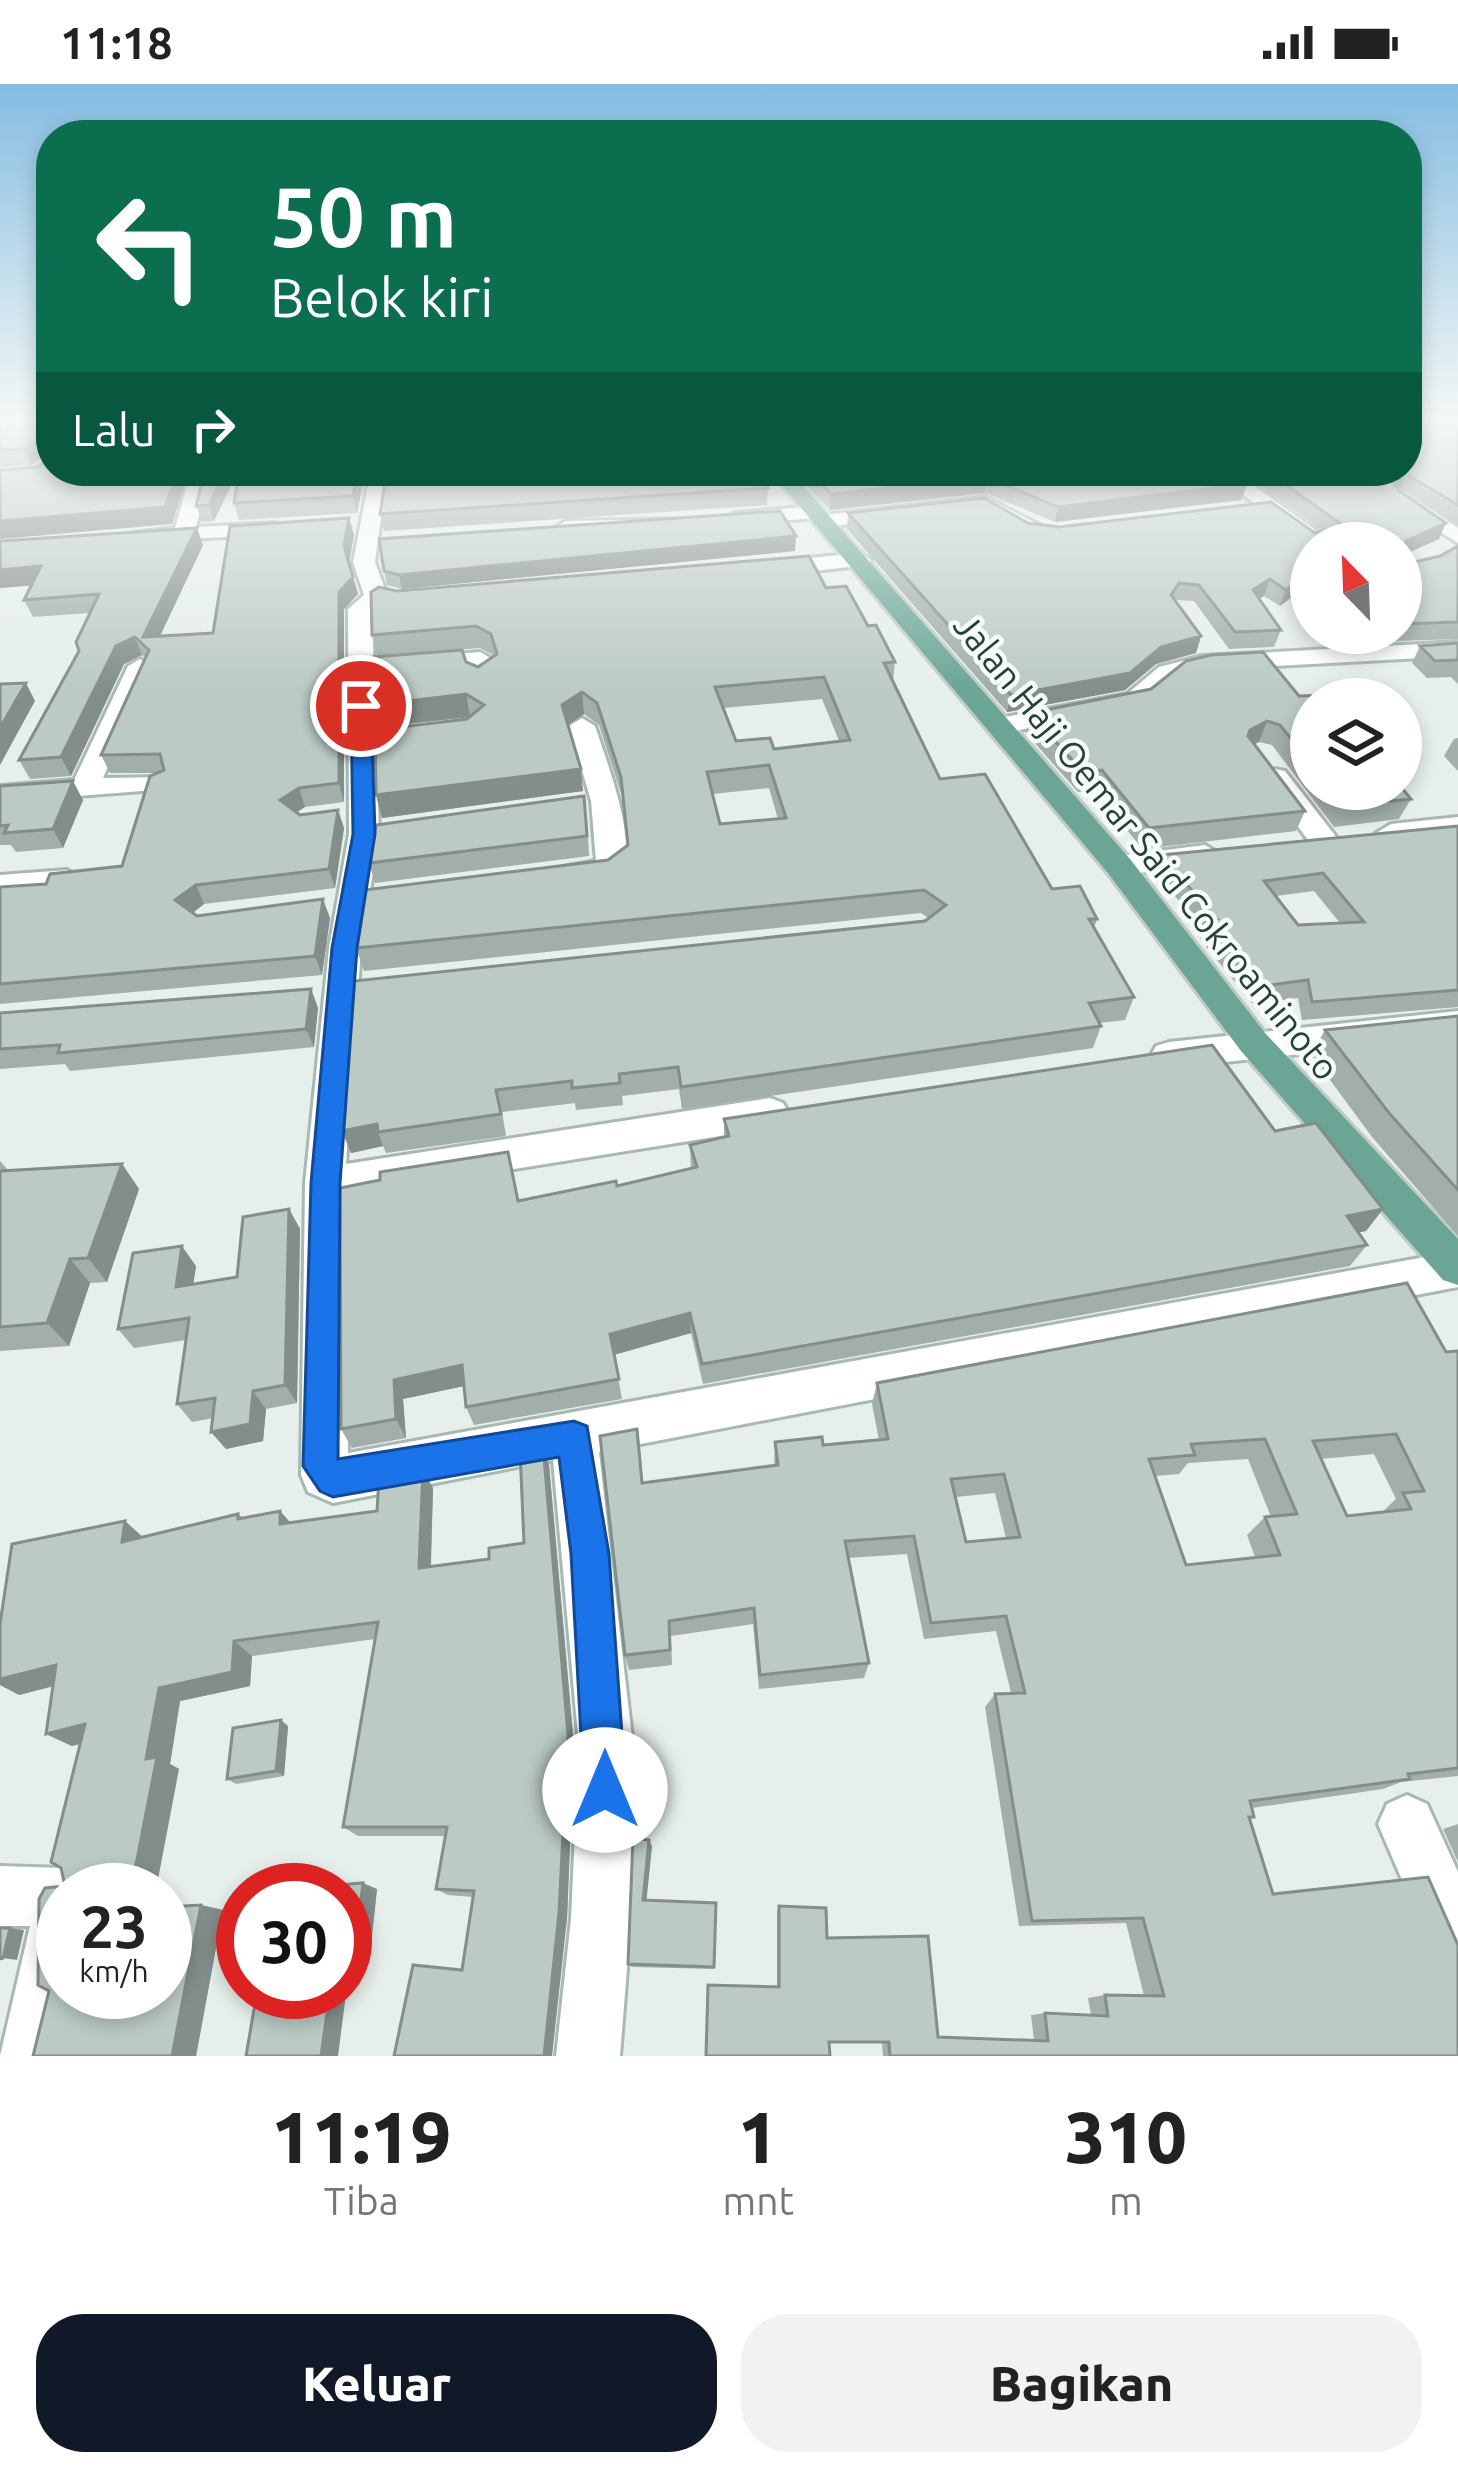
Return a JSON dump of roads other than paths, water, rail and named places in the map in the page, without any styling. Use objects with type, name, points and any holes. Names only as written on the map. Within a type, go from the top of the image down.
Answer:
[{"type":"main road","name":"Jalan Haji Oemar Said Cokroaminoto","points":[[811,507],[1119,866],[1252,1042],[1458,1268]]},
{"type":"street","points":[[184,534],[191,507]]},
{"type":"street","points":[[372,507],[365,570],[376,597]]},
{"type":"street","points":[[542,529],[925,507]]},
{"type":"street","points":[[993,507],[1034,531],[1079,531]]},
{"type":"street","points":[[1227,512],[1268,507]]},
{"type":"street","points":[[1268,507],[1290,522]]},
{"type":"street","points":[[1411,507],[1453,545]]},
{"type":"street","points":[[115,539],[298,527]]},
{"type":"street","points":[[753,571],[860,560]]},
{"type":"street","points":[[424,599],[376,597],[360,609],[361,669],[372,741],[371,826],[367,900],[326,1183],[320,1466],[325,1475],[333,1479],[574,1438],[1458,1268]]},
{"type":"street","points":[[1198,636],[1220,662]]},
{"type":"street","points":[[1000,726],[1135,700],[1168,672],[1292,647],[1458,650]]},
{"type":"street","points":[[361,669],[477,659],[483,677]]},
{"type":"street","points":[[85,788],[140,666]]},
{"type":"street","points":[[535,880],[610,868],[582,726]]},
{"type":"street","points":[[1258,754],[1347,838]]},
{"type":"street","points":[[1,794],[22,758]]},
{"type":"street","points":[[1,794],[158,783]]},
{"type":"street","points":[[325,818],[371,826]]},
{"type":"street","points":[[1281,845],[1458,826]]},
{"type":"street","points":[[1119,866],[1239,850]]},
{"type":"street","points":[[0,885],[67,880]]},
{"type":"street","points":[[319,906],[367,900]]},
{"type":"street","points":[[296,994],[354,988]]},
{"type":"street","points":[[1134,1060],[1252,1042],[1458,1024]]},
{"type":"street","points":[[326,1183],[802,1108]]},
{"type":"street","points":[[574,1438],[606,1747],[602,1919],[588,2056]]},
{"type":"street","points":[[1407,1824],[1458,1940]]},
{"type":"street","points":[[0,1897],[36,1898]]},
{"type":"street","points":[[27,2056],[37,2019]]}]
